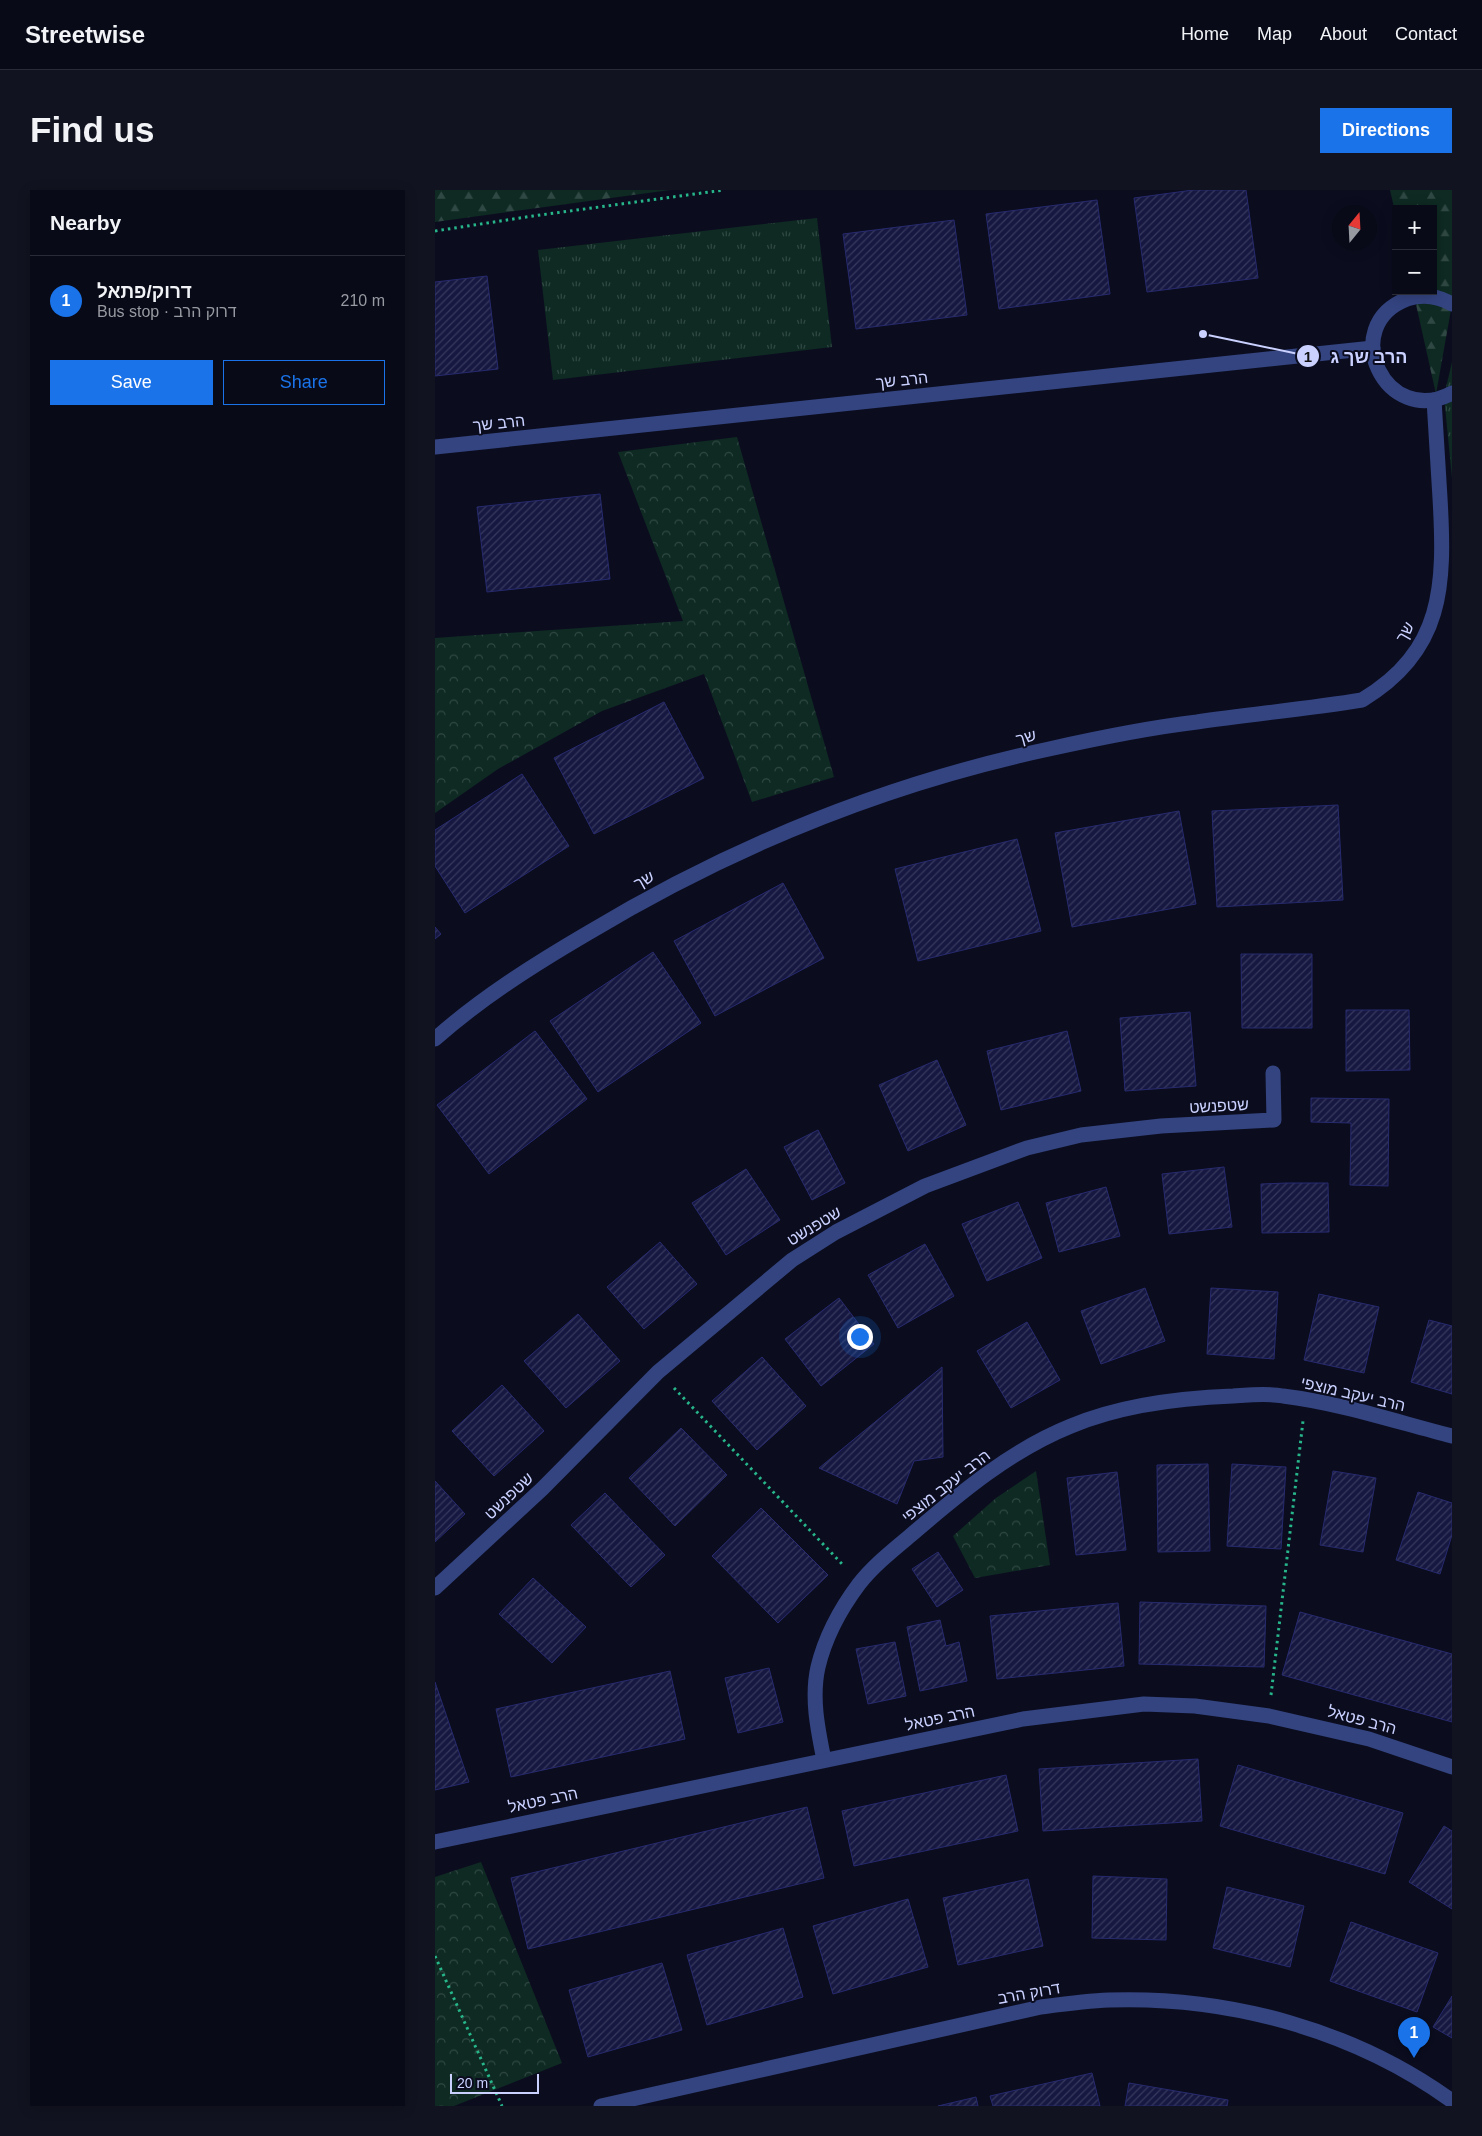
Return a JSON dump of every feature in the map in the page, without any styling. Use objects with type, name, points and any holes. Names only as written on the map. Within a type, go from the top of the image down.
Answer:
[{"type":"street","points":[[1452,304],[1427,296],[1411,298],[1395,305],[1379,324],[1373,348],[1379,372],[1388,385],[1409,398],[1434,400],[1452,393]]},
{"type":"street","name":"הרב שך","points":[[435,447],[1373,348]]},
{"type":"street","name":"שך","points":[[435,1039],[527,970],[620,913],[719,860],[826,815],[920,784],[1046,749],[1195,722],[1362,700],[1380,689],[1402,670],[1421,644],[1434,614],[1437,599],[1443,555],[1434,400]]},
{"type":"street","name":"שטפנשט","points":[[435,1588],[542,1489],[658,1372],[792,1260],[836,1232],[925,1186],[1027,1148],[1081,1135],[1161,1126],[1274,1120],[1273,1072]]},
{"type":"street","name":"הרב יעקב מוצפי","points":[[824,1760],[816,1717],[818,1668],[826,1642],[840,1612],[859,1583],[960,1493],[1003,1462],[1071,1426],[1119,1411],[1184,1399],[1282,1395],[1329,1404],[1452,1436]]},
{"type":"street","name":"הרב פטאל","points":[[435,1842],[1023,1718],[1144,1704],[1187,1706],[1269,1716],[1369,1739],[1452,1767]]},
{"type":"street","name":"דרוק הרב","points":[[601,2106],[1041,2006],[1109,2000],[1202,2005],[1304,2026],[1381,2058],[1422,2079],[1452,2101]]},
{"type":"path","points":[[435,232],[533,216],[724,190]]},
{"type":"path","points":[[658,1372],[859,1583]]},
{"type":"path","points":[[1269,1716],[1305,1400]]},
{"type":"path","points":[[435,1956],[502,2106]]},
{"type":"green space","points":[[435,190],[670,190],[435,222]]},
{"type":"green space","points":[[1390,190],[1452,190],[1452,304],[1436,394],[1414,295],[1437,295],[1437,205],[1393,205]]},
{"type":"green space","points":[[817,218],[832,347],[553,380],[538,250]]},
{"type":"green space","points":[[1452,362],[1452,478],[1444,396]]},
{"type":"green space","points":[[737,437],[834,777],[752,802],[704,674],[602,711],[498,769],[435,813],[435,638],[683,621],[618,452]]},
{"type":"green space","points":[[1036,1471],[1050,1565],[975,1578],[953,1536],[996,1498]]},
{"type":"green space","points":[[481,1862],[562,2063],[454,2106],[435,2106],[435,1877]]},
{"type":"building","points":[[1193,190],[1246,190],[1258,278],[1147,292],[1134,198]]},
{"type":"building","points":[[1097,200],[1110,294],[999,309],[986,214]]},
{"type":"building","points":[[954,220],[967,315],[856,329],[843,234]]},
{"type":"building","points":[[487,276],[498,369],[435,376],[435,282]]},
{"type":"building","points":[[600,494],[610,579],[487,592],[477,507]]},
{"type":"building","points":[[664,702],[704,778],[594,834],[554,758]]},
{"type":"building","points":[[522,774],[569,846],[465,913],[435,866],[435,830]]},
{"type":"building","points":[[1338,805],[1343,900],[1217,907],[1212,811]]},
{"type":"building","points":[[1179,811],[1196,904],[1072,927],[1055,833]]},
{"type":"building","points":[[1017,839],[1041,931],[918,961],[895,869]]},
{"type":"building","points":[[783,883],[824,958],[715,1016],[674,941]]},
{"type":"building","points":[[435,927],[441,934],[435,939]]},
{"type":"building","points":[[653,952],[701,1023],[598,1092],[550,1021]]},
{"type":"building","points":[[1241,954],[1312,954],[1312,1028],[1242,1028]]},
{"type":"building","points":[[1346,1010],[1409,1010],[1410,1070],[1346,1071]]},
{"type":"building","points":[[1190,1012],[1196,1086],[1125,1091],[1120,1018]]},
{"type":"building","points":[[535,1031],[587,1099],[489,1174],[437,1105]]},
{"type":"building","points":[[1067,1031],[1081,1091],[1001,1110],[987,1051]]},
{"type":"building","points":[[937,1060],[966,1125],[908,1151],[879,1085]]},
{"type":"building","points":[[1311,1098],[1389,1099],[1388,1186],[1350,1185],[1351,1123],[1311,1122]]},
{"type":"building","points":[[818,1130],[845,1183],[812,1200],[784,1147]]},
{"type":"building","points":[[1224,1167],[1232,1227],[1169,1234],[1162,1174]]},
{"type":"building","points":[[746,1169],[780,1220],[726,1255],[692,1203]]},
{"type":"building","points":[[1328,1183],[1329,1232],[1262,1233],[1261,1184]]},
{"type":"building","points":[[1106,1187],[1120,1236],[1059,1252],[1046,1203]]},
{"type":"building","points":[[1018,1202],[1042,1258],[987,1281],[962,1224]]},
{"type":"building","points":[[660,1242],[697,1284],[644,1329],[607,1287]]},
{"type":"building","points":[[925,1244],[954,1296],[898,1328],[868,1275]]},
{"type":"building","points":[[1145,1288],[1165,1341],[1101,1364],[1081,1311]]},
{"type":"building","points":[[1211,1288],[1278,1292],[1274,1359],[1207,1354]]},
{"type":"building","points":[[1319,1294],[1379,1307],[1364,1373],[1304,1360]]},
{"type":"building","points":[[839,1298],[874,1344],[821,1386],[785,1339]]},
{"type":"building","points":[[578,1314],[620,1361],[566,1408],[524,1361]]},
{"type":"building","points":[[1429,1320],[1452,1326],[1452,1394],[1411,1382]]},
{"type":"building","points":[[1027,1322],[1060,1380],[1011,1408],[977,1351]]},
{"type":"building","points":[[762,1357],[806,1406],[757,1450],[712,1401]]},
{"type":"building","points":[[942,1367],[943,1457],[914,1461],[897,1504],[819,1468]]},
{"type":"building","points":[[502,1385],[544,1431],[494,1476],[452,1431]]},
{"type":"building","points":[[681,1428],[727,1475],[675,1526],[629,1478]]},
{"type":"building","points":[[1208,1464],[1210,1551],[1158,1552],[1157,1465]]},
{"type":"building","points":[[1232,1464],[1286,1467],[1281,1549],[1227,1546]]},
{"type":"building","points":[[1333,1471],[1376,1478],[1363,1552],[1320,1545]]},
{"type":"building","points":[[1117,1472],[1126,1550],[1076,1555],[1067,1478]]},
{"type":"building","points":[[435,1481],[465,1514],[435,1542]]},
{"type":"building","points":[[1418,1492],[1452,1503],[1452,1535],[1440,1574],[1396,1560]]},
{"type":"building","points":[[605,1493],[665,1555],[631,1587],[571,1525]]},
{"type":"building","points":[[761,1508],[828,1575],[778,1623],[712,1556]]},
{"type":"building","points":[[938,1552],[963,1590],[937,1607],[912,1569]]},
{"type":"building","points":[[533,1578],[586,1627],[552,1663],[499,1614]]},
{"type":"building","points":[[1140,1602],[1266,1606],[1264,1667],[1139,1664]]},
{"type":"building","points":[[1118,1603],[1124,1666],[997,1679],[990,1616]]},
{"type":"building","points":[[1300,1612],[1452,1654],[1452,1722],[1282,1675]]},
{"type":"building","points":[[940,1620],[946,1646],[959,1642],[967,1681],[920,1691],[907,1627]]},
{"type":"building","points":[[895,1642],[906,1696],[868,1704],[856,1649]]},
{"type":"building","points":[[769,1668],[783,1722],[738,1733],[725,1678]]},
{"type":"building","points":[[670,1671],[685,1739],[511,1777],[496,1709]]},
{"type":"building","points":[[435,1682],[469,1782],[435,1790]]},
{"type":"building","points":[[1198,1759],[1202,1821],[1043,1831],[1039,1769]]},
{"type":"building","points":[[1238,1765],[1403,1813],[1385,1874],[1220,1826]]},
{"type":"building","points":[[1006,1775],[1018,1831],[854,1866],[842,1811]]},
{"type":"building","points":[[807,1807],[824,1878],[528,1949],[511,1878]]},
{"type":"building","points":[[1444,1826],[1452,1831],[1452,1909],[1409,1882]]},
{"type":"building","points":[[1093,1876],[1167,1879],[1166,1940],[1092,1938]]},
{"type":"building","points":[[1028,1879],[1043,1946],[958,1965],[943,1898]]},
{"type":"building","points":[[1227,1887],[1304,1906],[1290,1967],[1213,1948]]},
{"type":"building","points":[[908,1899],[928,1967],[833,1994],[813,1926]]},
{"type":"building","points":[[1351,1922],[1438,1953],[1417,2012],[1330,1981]]},
{"type":"building","points":[[783,1928],[803,1997],[707,2025],[687,1955]]},
{"type":"building","points":[[662,1963],[682,2030],[588,2057],[569,1990]]},
{"type":"building","points":[[1452,1996],[1452,2038],[1433,2027]]},
{"type":"building","points":[[1092,2073],[1100,2106],[993,2106],[990,2096]]},
{"type":"building","points":[[1129,2083],[1228,2100],[1227,2106],[1125,2106]]},
{"type":"building","points":[[976,2097],[978,2106],[938,2106]]},
{"type":"place","name":"הרב שך ג","points":[[1203,334]]},
{"type":"place","name":"דרוק/פתאל","points":[[1414,2058]]}]
